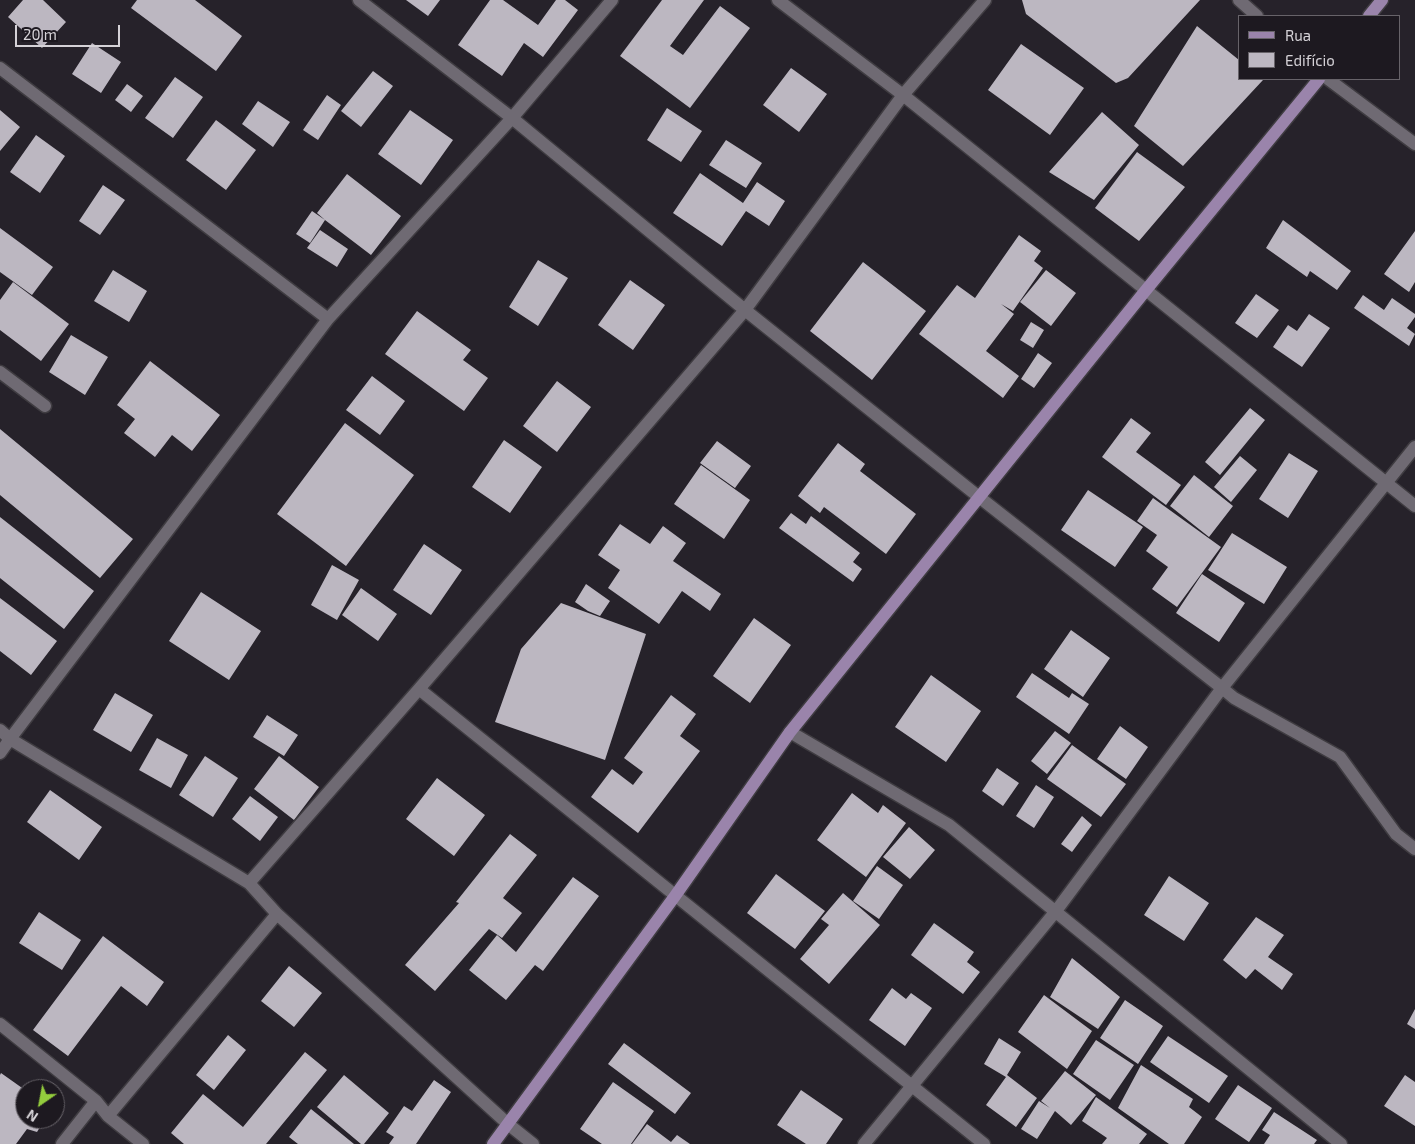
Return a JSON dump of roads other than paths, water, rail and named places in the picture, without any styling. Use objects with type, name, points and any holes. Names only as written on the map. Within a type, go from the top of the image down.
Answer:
[{"type":"main road","points":[[1370,15],[1382,0]]},
{"type":"main road","points":[[493,1144],[675,896],[790,732],[1146,290],[1318,80]]},
{"type":"street","points":[[359,0],[512,118],[745,310],[1234,698],[1340,757],[1396,834],[1415,849]]},
{"type":"street","points":[[0,753],[328,319],[512,118],[612,0]]},
{"type":"street","points":[[778,0],[903,94],[1415,506]]},
{"type":"street","points":[[249,883],[419,689],[745,310],[903,94],[984,0]]},
{"type":"street","points":[[1239,0],[1256,15]]},
{"type":"street","points":[[0,68],[328,319]]},
{"type":"street","points":[[1329,80],[1415,144]]},
{"type":"street","points":[[0,372],[44,406]]},
{"type":"street","points":[[864,1144],[1056,911],[1222,688],[1415,447]]},
{"type":"street","points":[[419,689],[984,1144]]},
{"type":"street","points":[[0,730],[10,739],[249,883],[277,914],[508,1124],[533,1144]]},
{"type":"street","points":[[790,732],[949,825],[1341,1144]]},
{"type":"street","points":[[108,1116],[277,914]]},
{"type":"street","points":[[0,1024],[96,1101],[108,1116],[143,1144]]},
{"type":"street","points":[[62,1144],[96,1101]]}]
